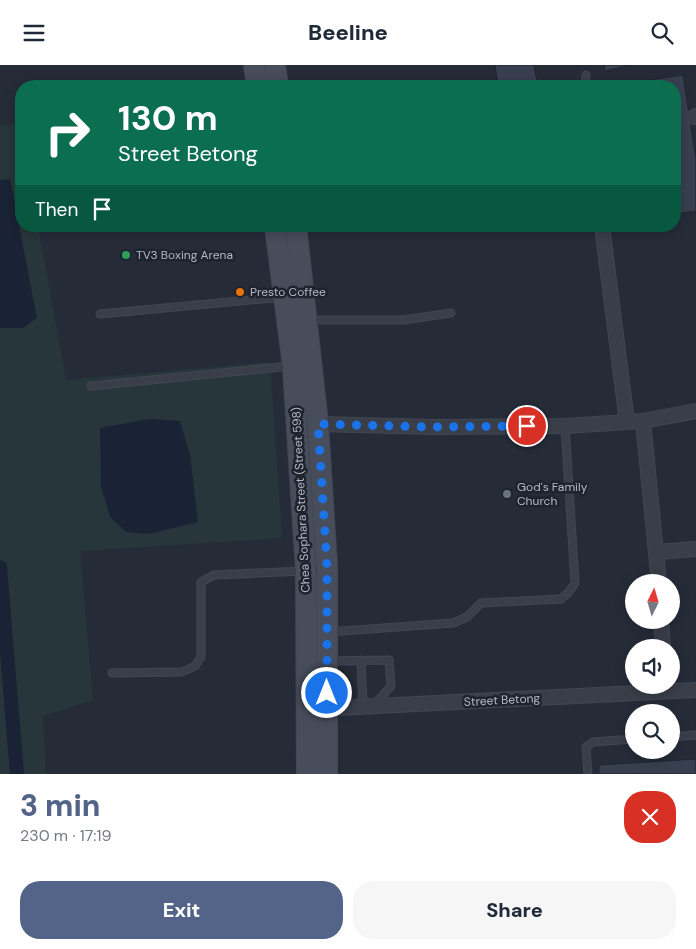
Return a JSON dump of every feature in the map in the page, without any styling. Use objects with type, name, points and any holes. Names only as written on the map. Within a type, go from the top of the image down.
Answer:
[{"type":"main road","points":[[254,65],[256,80]]},
{"type":"main road","points":[[275,65],[277,80]]},
{"type":"main road","points":[[276,235],[297,234]]},
{"type":"main road","name":"Chea Sophara Street (Street 598)","points":[[297,234],[318,424],[327,570],[327,774]]},
{"type":"main road","name":"Chea Sophara Street (Street 598)","points":[[276,235],[293,366],[306,571],[307,774]]},
{"type":"street","points":[[603,232],[627,422]]},
{"type":"street","points":[[318,424],[432,427],[564,426],[643,421],[696,411]]},
{"type":"street","points":[[643,421],[658,552],[659,574]]},
{"type":"street","points":[[658,552],[696,549]]},
{"type":"street","name":"Street Betong","points":[[680,689],[696,690]]},
{"type":"street","name":"Street Betong","points":[[307,709],[625,691]]},
{"type":"lane","points":[[586,75],[586,80]]},
{"type":"lane","points":[[100,314],[283,297]]},
{"type":"lane","points":[[307,320],[403,320],[451,313]]},
{"type":"lane","points":[[90,386],[293,366]]},
{"type":"lane","points":[[328,632],[453,623],[467,617],[481,603],[561,599],[568,593],[574,583],[564,426]]},
{"type":"lane","points":[[112,673],[182,672],[195,666],[201,657],[201,583],[214,575],[327,570]]},
{"type":"lane","points":[[328,661],[389,659],[391,686],[368,707]]},
{"type":"lane","points":[[361,660],[368,707]]},
{"type":"lane","points":[[680,736],[696,735]]},
{"type":"lane","points":[[588,774],[586,747],[593,741],[625,739]]},
{"type":"shaded area","points":[[15,124],[15,232],[39,232],[66,380],[270,362],[282,538],[80,551],[93,700],[43,716],[46,774],[0,774],[0,126]]},
{"type":"water","points":[[10,179],[15,205],[15,232],[20,232],[37,318],[23,328],[0,328],[0,180]]},
{"type":"water","points":[[149,419],[180,421],[190,455],[198,522],[149,534],[126,532],[110,517],[101,486],[100,428]]},
{"type":"building","points":[[495,65],[534,65],[537,80],[497,80]]},
{"type":"building","points":[[604,65],[631,65],[605,71]]},
{"type":"building","points":[[683,75],[696,159],[696,211],[681,213],[681,80],[650,80]]},
{"type":"building","points":[[696,759],[696,774],[599,774],[599,765]]},
{"type":"waterway","points":[[0,567],[17,774]]},
{"type":"place","name":"TV3 Boxing Arena","points":[[126,255]]},
{"type":"place","name":"Presto Coffee","points":[[240,292]]},
{"type":"place","name":"God's Family Church","points":[[507,494]]},
{"type":"route","points":[[327,693],[327,566],[318,424],[432,427],[527,426]]}]
